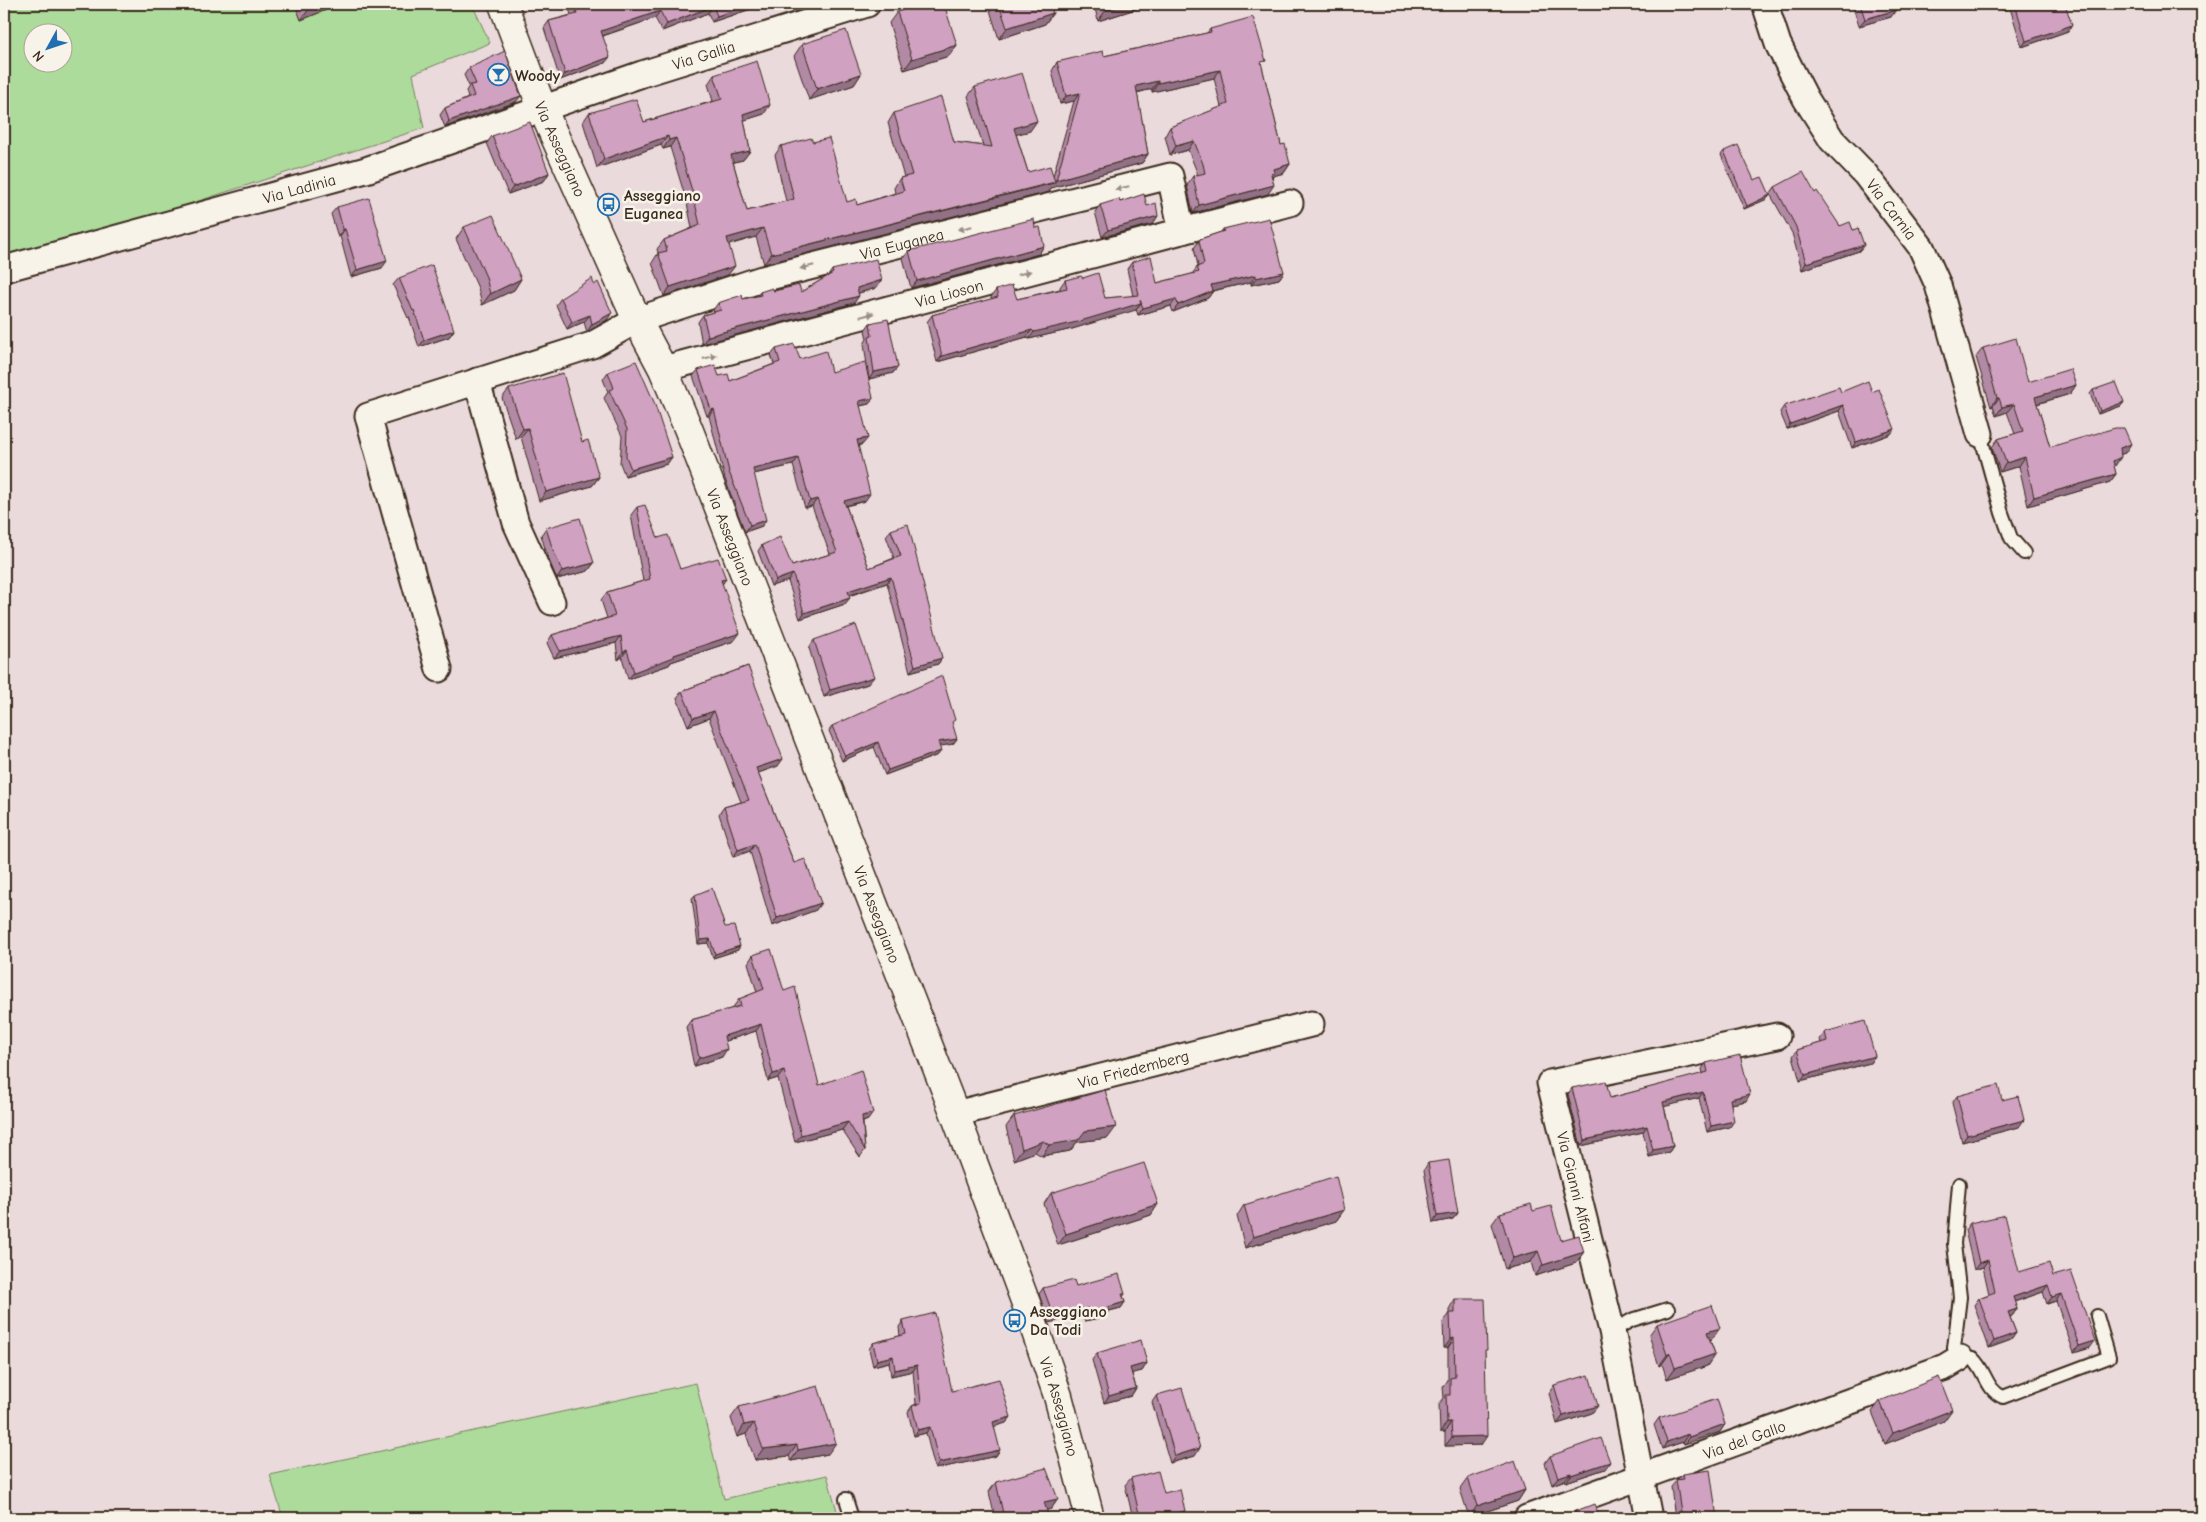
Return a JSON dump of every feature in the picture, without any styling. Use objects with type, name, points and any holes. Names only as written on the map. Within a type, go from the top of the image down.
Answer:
[{"type":"street","name":"Via Asseggiano","points":[[503,4],[542,108],[637,320],[663,369],[955,1114],[1027,1306],[1058,1396],[1090,1518]]},
{"type":"street","name":"Via Gallia","points":[[542,108],[642,74],[867,4]]},
{"type":"street","name":"Via Carnia","points":[[1765,4],[1778,44],[1806,99],[1832,140],[1865,174],[1921,247],[1938,285],[1980,434]]},
{"type":"street","name":"Via Ladinia","points":[[4,270],[366,170],[542,108]]},
{"type":"street","name":"Via Euganea","points":[[637,320],[762,279],[1170,176],[1182,231]]},
{"type":"street","name":"Via Lioson","points":[[663,369],[1290,203]]},
{"type":"street","points":[[439,669],[368,416],[592,345],[637,320]]},
{"type":"street","points":[[477,381],[516,523],[552,602]]},
{"type":"street","name":"Via Friedemberg","points":[[955,1114],[1311,1024]]},
{"type":"street","name":"Via Gianni Alfani","points":[[1649,1518],[1612,1331],[1550,1083],[1776,1036]]},
{"type":"street","name":"Via del Gallo","points":[[1527,1518],[1945,1367],[1960,1358]]},
{"type":"lane","points":[[1980,434],[2011,538],[2024,553]]},
{"type":"lane","points":[[1959,1184],[1954,1244],[1960,1297],[1954,1348],[1960,1358],[1973,1359],[1980,1366],[1990,1389],[2003,1397],[2109,1357],[2097,1316]]},
{"type":"lane","points":[[1612,1331],[1632,1320],[1668,1309]]},
{"type":"lane","points":[[846,1499],[852,1518]]},
{"type":"green space","points":[[4,4],[472,4],[490,43],[413,74],[424,128],[4,264]]},
{"type":"green space","points":[[696,1383],[724,1499],[827,1475],[839,1518],[283,1518],[270,1475]]},
{"type":"building","points":[[574,4],[752,4],[717,16],[713,6],[667,24],[660,11],[601,31],[610,57],[565,74],[549,21],[577,14]]},
{"type":"building","points":[[924,4],[944,4],[957,45],[912,59],[897,12]]},
{"type":"building","points":[[999,4],[1050,4],[1053,13],[1007,28]]},
{"type":"building","points":[[1104,4],[1126,4],[1106,10]]},
{"type":"building","points":[[1860,4],[1894,4],[1896,10],[1865,19]]},
{"type":"building","points":[[2015,4],[2065,4],[2072,25],[2026,41]]},
{"type":"building","points":[[1253,17],[1266,61],[1261,62],[1281,145],[1285,144],[1290,164],[1274,169],[1275,173],[1271,174],[1274,185],[1199,205],[1193,176],[1205,173],[1203,164],[1194,141],[1176,146],[1170,127],[1228,104],[1220,70],[1136,86],[1148,154],[1056,180],[1080,93],[1066,96],[1057,62],[1103,51],[1104,56],[1211,32],[1210,29]]},
{"type":"building","points":[[846,30],[861,74],[817,89],[802,44]]},
{"type":"building","points":[[505,51],[521,96],[449,121],[445,108],[474,96],[470,85],[476,84],[469,68]]},
{"type":"building","points":[[757,61],[770,105],[743,114],[750,151],[731,155],[747,211],[794,199],[781,146],[811,138],[813,142],[829,138],[847,202],[856,199],[857,205],[904,191],[900,178],[912,175],[894,113],[941,97],[954,142],[992,147],[975,87],[1022,73],[1037,121],[1014,128],[1028,172],[1050,166],[1055,182],[771,254],[763,228],[727,238],[735,266],[670,287],[658,253],[667,251],[664,240],[700,225],[676,138],[669,140],[668,136],[604,159],[589,113],[636,99],[644,122],[722,99],[714,75]]},
{"type":"building","points":[[530,122],[549,173],[513,187],[492,136]]},
{"type":"building","points":[[1738,145],[1754,180],[1762,177],[1770,195],[1747,206],[1724,151]]},
{"type":"building","points":[[1803,172],[1815,193],[1817,191],[1840,226],[1850,222],[1853,230],[1858,228],[1864,245],[1806,263],[1796,227],[1775,187]]},
{"type":"building","points":[[1144,194],[1147,206],[1156,203],[1158,216],[1108,230],[1100,205],[1119,199],[1120,202]]},
{"type":"building","points":[[369,198],[387,261],[357,270],[337,207]]},
{"type":"building","points":[[493,215],[521,279],[490,294],[486,277],[464,227]]},
{"type":"building","points":[[1269,218],[1284,272],[1256,278],[1256,275],[1211,285],[1213,291],[1178,305],[1176,299],[1143,308],[1140,300],[1141,303],[1077,322],[1034,332],[1032,330],[942,356],[932,315],[998,297],[996,290],[1012,285],[1017,299],[1067,288],[1065,280],[1081,276],[1083,278],[1098,273],[1105,298],[1139,295],[1132,262],[1151,256],[1157,283],[1199,272],[1197,267],[1204,264],[1200,239],[1224,231],[1223,229]]},
{"type":"building","points":[[1034,219],[1035,228],[1040,227],[1044,246],[917,281],[909,251]]},
{"type":"building","points":[[876,259],[882,280],[857,288],[859,296],[708,336],[703,315],[721,310],[718,303],[742,295],[743,299],[761,295],[760,292],[772,288],[774,291],[799,285],[801,292],[833,273],[832,270]]},
{"type":"building","points":[[432,265],[454,330],[424,340],[414,310],[399,278]]},
{"type":"building","points":[[592,278],[594,285],[598,282],[612,313],[592,324],[590,315],[572,322],[561,298]]},
{"type":"building","points":[[888,319],[898,367],[874,372],[869,337],[872,336],[870,323]]},
{"type":"building","points":[[2016,338],[2028,382],[2070,369],[2076,385],[2035,397],[2050,447],[2115,428],[2124,428],[2131,444],[2120,448],[2121,457],[2113,461],[2116,474],[2034,497],[2025,457],[2006,463],[1998,439],[2023,431],[2014,404],[2002,407],[1999,398],[1997,398],[1983,348]]},
{"type":"building","points":[[794,344],[800,359],[826,351],[831,372],[865,362],[873,398],[859,401],[868,438],[857,440],[870,494],[844,501],[869,568],[901,556],[891,530],[908,524],[942,658],[915,666],[891,577],[848,591],[850,598],[804,613],[793,574],[776,580],[762,545],[780,537],[792,566],[837,552],[817,499],[810,501],[798,458],[753,469],[766,520],[750,525],[729,472],[714,409],[711,410],[698,370],[715,365],[719,376],[728,374],[730,381],[780,362],[776,349]]},
{"type":"building","points":[[636,361],[654,402],[672,457],[631,469],[626,456],[627,429],[609,390],[614,388],[608,372]]},
{"type":"building","points":[[563,373],[582,442],[588,440],[599,477],[546,492],[528,428],[523,429],[509,389]]},
{"type":"building","points":[[1868,381],[1872,392],[1879,389],[1895,429],[1856,442],[1843,405],[1790,424],[1784,406],[1839,387],[1841,392]]},
{"type":"building","points":[[2116,382],[2124,402],[2100,411],[2093,390]]},
{"type":"building","points":[[645,505],[658,538],[668,535],[680,569],[718,558],[726,579],[721,580],[740,633],[674,655],[674,657],[634,672],[627,650],[623,652],[621,636],[560,651],[552,635],[615,616],[607,592],[650,579],[637,507]]},
{"type":"building","points":[[580,518],[594,563],[562,571],[546,528]]},
{"type":"building","points":[[856,625],[874,677],[830,690],[814,640]]},
{"type":"building","points":[[748,666],[783,759],[756,768],[794,863],[805,859],[821,903],[777,918],[755,844],[738,850],[724,807],[749,800],[714,711],[693,718],[682,691]]},
{"type":"building","points":[[942,676],[955,720],[952,722],[957,739],[938,742],[941,751],[888,770],[878,742],[845,756],[832,726]]},
{"type":"building","points":[[712,888],[725,927],[734,926],[740,946],[715,954],[710,939],[700,940],[695,895]]},
{"type":"building","points":[[771,949],[784,991],[795,987],[819,1085],[861,1070],[873,1113],[862,1116],[865,1150],[848,1122],[801,1135],[784,1071],[773,1074],[761,1024],[724,1036],[727,1049],[699,1058],[691,1020],[741,1006],[739,999],[764,989],[753,955]]},
{"type":"building","points":[[1865,1021],[1875,1056],[1805,1075],[1797,1050],[1827,1041],[1825,1032]]},
{"type":"building","points":[[1740,1055],[1750,1094],[1730,1099],[1734,1121],[1711,1126],[1703,1092],[1663,1102],[1673,1146],[1653,1150],[1647,1126],[1585,1140],[1572,1088],[1606,1081],[1610,1098],[1708,1072],[1706,1063]]},
{"type":"building","points":[[1998,1085],[2002,1100],[2018,1096],[2024,1120],[1967,1135],[1957,1096]]},
{"type":"building","points":[[1105,1090],[1116,1127],[1085,1131],[1078,1140],[1049,1145],[1043,1141],[1022,1149],[1014,1116]]},
{"type":"building","points":[[1449,1160],[1458,1213],[1437,1216],[1428,1163]]},
{"type":"building","points":[[1144,1163],[1158,1204],[1066,1234],[1051,1193]]},
{"type":"building","points":[[1336,1176],[1344,1210],[1253,1237],[1244,1205]]},
{"type":"building","points":[[1531,1204],[1533,1211],[1551,1206],[1561,1240],[1579,1235],[1584,1252],[1543,1265],[1538,1251],[1513,1258],[1500,1213]]},
{"type":"building","points":[[2005,1215],[2019,1272],[2049,1263],[2053,1276],[2071,1271],[2095,1341],[2079,1346],[2061,1294],[2052,1297],[2048,1285],[2013,1297],[2017,1309],[2008,1312],[2016,1333],[1994,1341],[1979,1298],[1995,1292],[1988,1260],[1979,1263],[1970,1223]]},
{"type":"building","points":[[1119,1274],[1125,1294],[1122,1294],[1125,1302],[1108,1307],[1109,1311],[1088,1315],[1087,1308],[1054,1317],[1043,1288],[1074,1280],[1076,1286]]},
{"type":"building","points":[[1455,1299],[1485,1299],[1487,1436],[1452,1437],[1451,1422],[1447,1422],[1446,1395],[1450,1395],[1450,1378],[1455,1377],[1454,1338],[1451,1339],[1450,1313],[1455,1313]]},
{"type":"building","points":[[1712,1305],[1720,1328],[1707,1332],[1715,1354],[1675,1368],[1670,1353],[1667,1355],[1657,1324]]},
{"type":"building","points":[[935,1313],[952,1391],[999,1379],[1011,1417],[993,1422],[1000,1450],[939,1463],[930,1427],[918,1430],[912,1406],[921,1403],[917,1365],[895,1370],[893,1356],[877,1360],[873,1343],[906,1334],[903,1321]]},
{"type":"building","points":[[1141,1340],[1147,1363],[1130,1368],[1136,1388],[1109,1396],[1097,1353]]},
{"type":"building","points":[[1589,1375],[1598,1406],[1563,1416],[1554,1385]]},
{"type":"building","points":[[1939,1377],[1952,1410],[1893,1433],[1880,1401]]},
{"type":"building","points":[[818,1386],[836,1443],[798,1450],[797,1445],[763,1449],[754,1423],[744,1425],[739,1407]]},
{"type":"building","points":[[1182,1388],[1200,1448],[1175,1456],[1157,1395]]},
{"type":"building","points":[[1717,1399],[1725,1424],[1689,1437],[1688,1434],[1667,1442],[1659,1418]]},
{"type":"building","points":[[1601,1438],[1610,1462],[1571,1475],[1571,1473],[1558,1477],[1550,1456]]},
{"type":"building","points":[[1515,1461],[1525,1490],[1477,1506],[1468,1478]]},
{"type":"building","points":[[1046,1468],[1058,1499],[1044,1502],[1049,1518],[1004,1518],[996,1482]]},
{"type":"building","points":[[1710,1470],[1717,1518],[1682,1518],[1676,1480],[1683,1479],[1682,1474]]},
{"type":"building","points":[[1158,1471],[1164,1493],[1180,1489],[1185,1511],[1157,1518],[1140,1518],[1131,1478]]},
{"type":"building","points":[[1594,1504],[1600,1518],[1578,1518],[1576,1511]]},
{"type":"building","points":[[1336,1514],[1337,1518],[1312,1518]]},
{"type":"place","name":"Woody","points":[[499,75]]},
{"type":"place","name":"Asseggiano Euganea","points":[[608,204]]},
{"type":"place","name":"Asseggiano Da Todi","points":[[1014,1320]]}]
